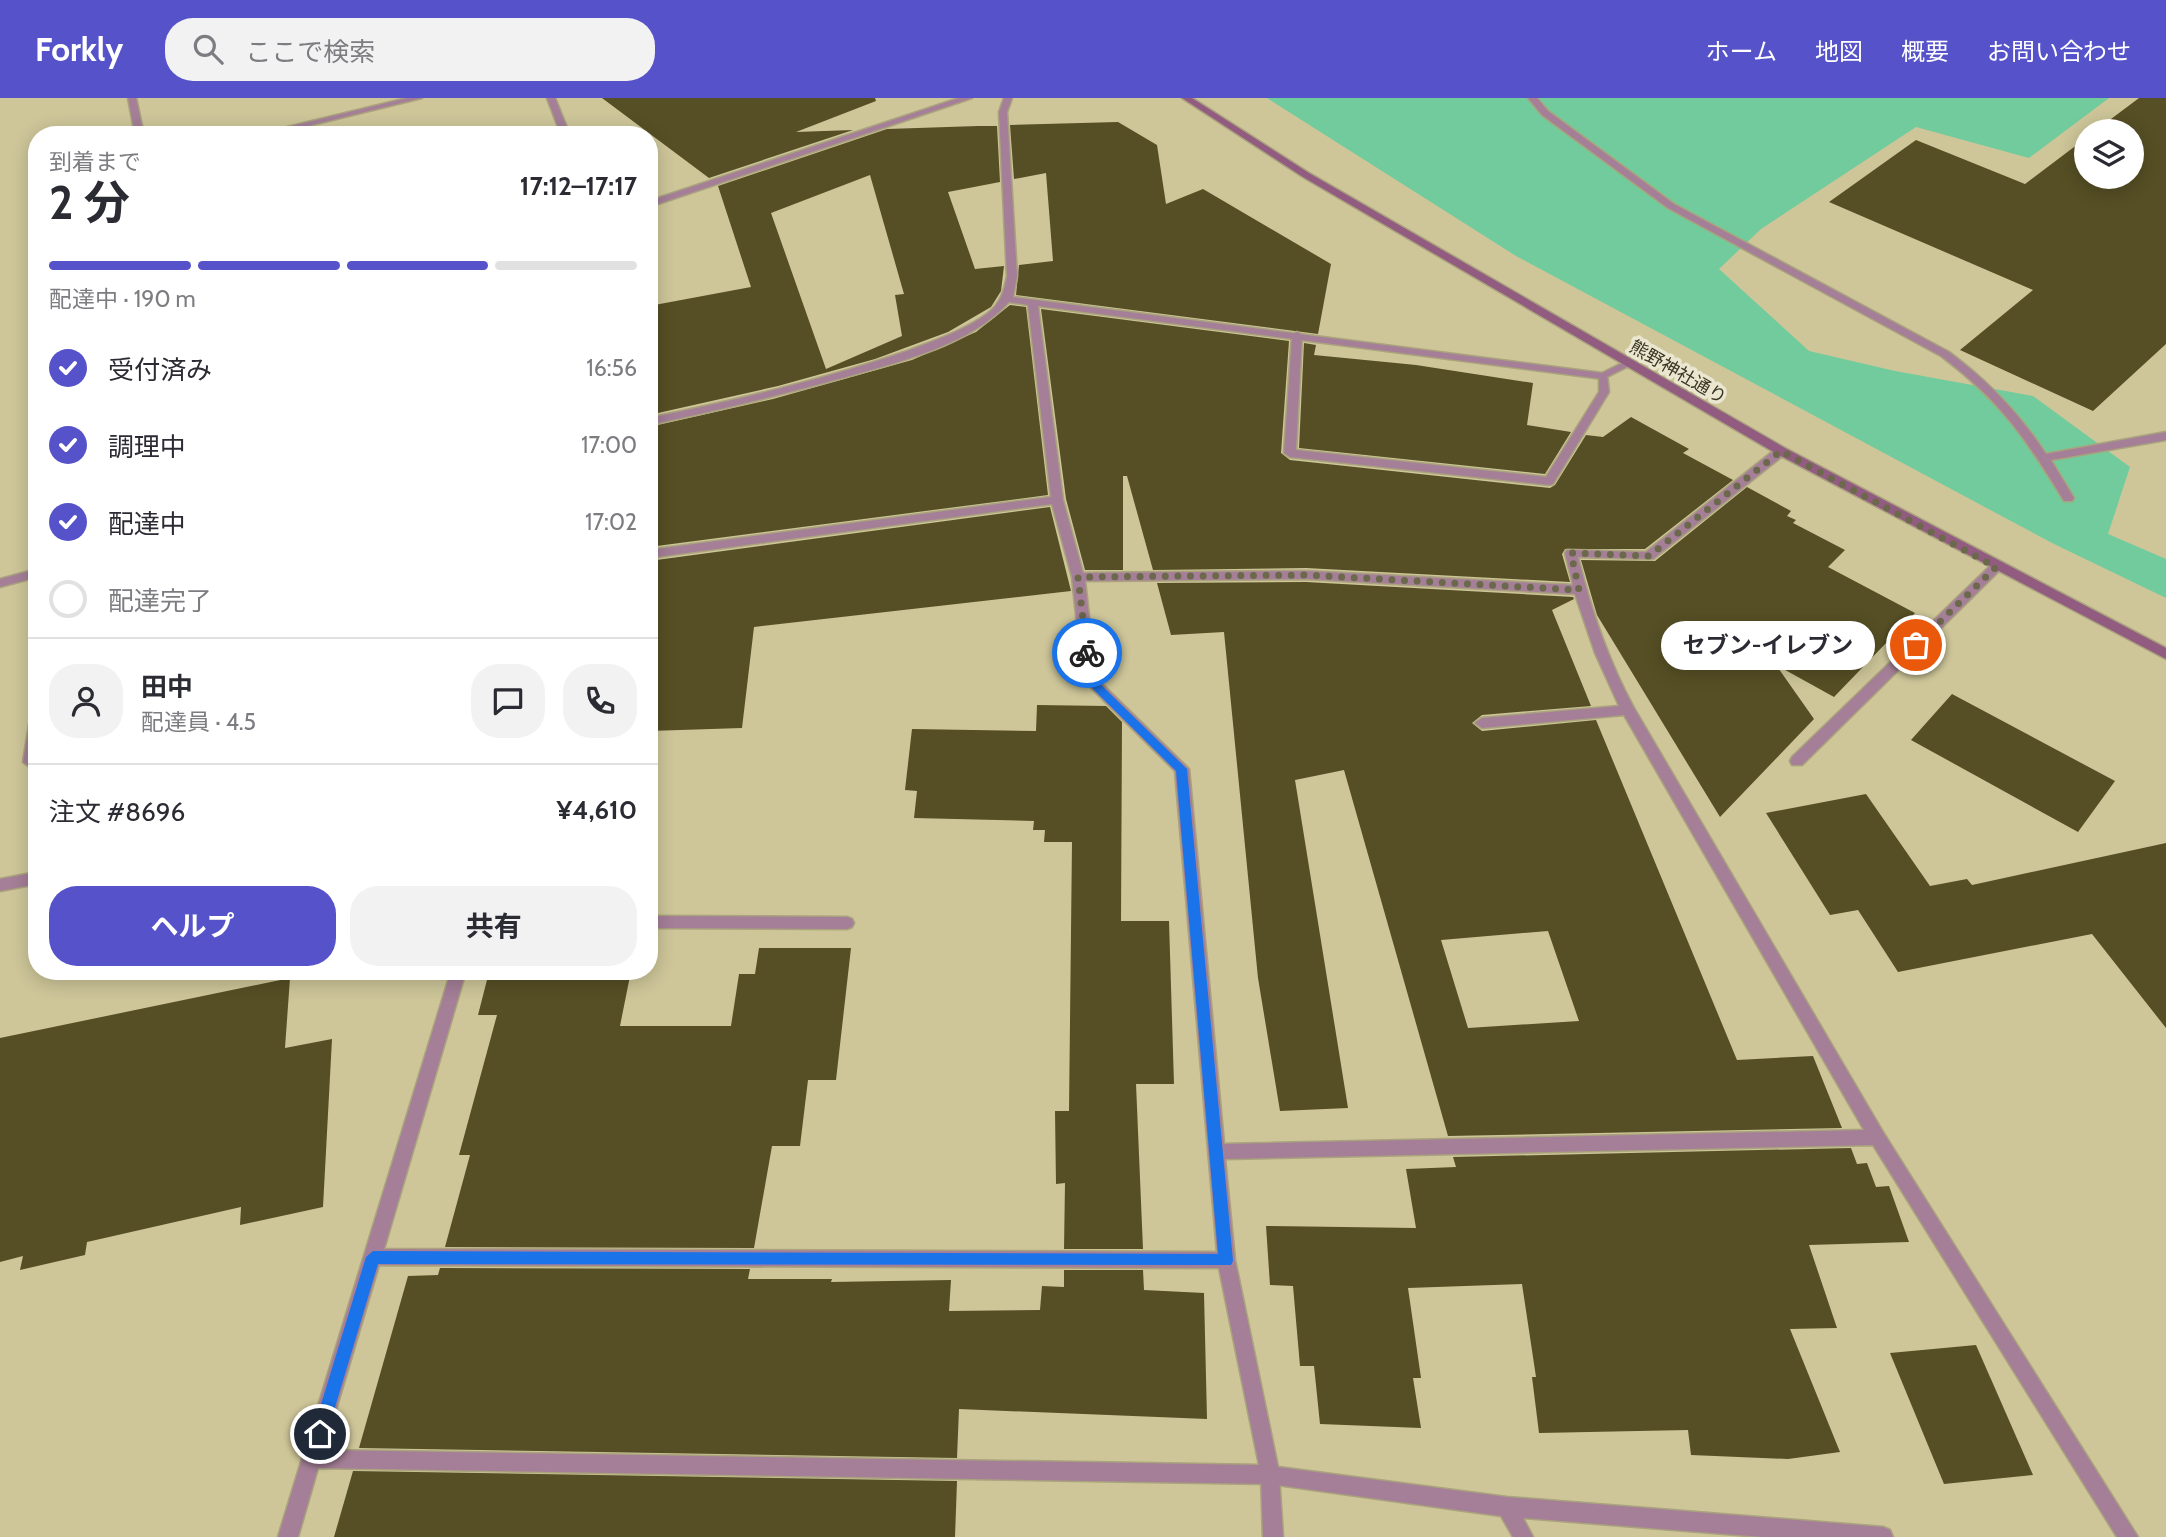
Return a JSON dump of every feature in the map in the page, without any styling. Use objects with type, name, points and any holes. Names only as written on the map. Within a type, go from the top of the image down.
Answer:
[{"type":"main road","name":"熊野神社通り","points":[[1186,98],[1306,175],[1781,451],[1996,567],[2166,654]]},
{"type":"street","points":[[132,98],[137,126]]},
{"type":"street","points":[[297,126],[418,98]]},
{"type":"street","points":[[551,98],[562,126]]},
{"type":"street","points":[[658,201],[968,98]]},
{"type":"street","points":[[658,420],[756,399],[886,362],[973,327],[992,315],[1007,299],[1012,276],[1003,111],[1008,98]]},
{"type":"street","points":[[1532,98],[1545,113],[1671,206],[1945,354],[1982,380],[2024,426],[2068,498]]},
{"type":"street","points":[[1007,299],[1603,376],[1628,364]]},
{"type":"street","points":[[1033,304],[1057,500],[1078,577],[1090,680],[1182,769],[1226,1261],[1270,1475],[1273,1537]]},
{"type":"street","points":[[1297,335],[1290,453],[1549,481],[1604,392],[1603,376]]},
{"type":"street","points":[[2044,458],[2166,436]]},
{"type":"street","points":[[1781,451],[1649,556],[1571,553],[1579,590],[1611,679],[1628,710],[1877,1137],[2128,1537]]},
{"type":"street","points":[[658,553],[1057,500]]},
{"type":"street","points":[[1797,761],[1996,567]]},
{"type":"street","points":[[0,583],[28,575]]},
{"type":"street","points":[[1078,577],[1306,575],[1579,590]]},
{"type":"street","points":[[1482,723],[1628,710]]},
{"type":"street","points":[[0,884],[28,879]]},
{"type":"street","points":[[658,922],[847,923]]},
{"type":"street","points":[[288,1537],[456,980]]},
{"type":"street","points":[[1216,1152],[1877,1137]]},
{"type":"street","points":[[373,1257],[1226,1261]]},
{"type":"street","points":[[312,1460],[1270,1475],[1507,1507],[1883,1537]]},
{"type":"street","points":[[1507,1507],[1523,1537]]},
{"type":"green space","points":[[1267,98],[2109,98],[2081,119],[2074,119],[2074,124],[2029,158],[1916,127],[1761,229],[1719,269],[1809,351],[1895,371],[2033,396],[2130,467],[2108,534],[2166,559],[2166,598],[2052,543],[1516,256]]},
{"type":"building","points":[[602,98],[875,98],[876,101],[796,132],[853,130],[709,178],[658,140],[658,126],[639,126]]},
{"type":"building","points":[[2139,98],[2166,98],[2166,344],[2093,411],[1960,350],[2033,290],[1829,202],[1916,140],[2025,184],[2074,147],[2074,189],[2144,189],[2144,119],[2111,119]]},
{"type":"building","points":[[1118,122],[1157,145],[1166,204],[1203,189],[1331,264],[1318,334],[1016,295],[1019,265],[1053,261],[1046,173],[1014,179],[1010,125]]},
{"type":"building","points":[[997,126],[1000,182],[948,192],[975,269],[1004,266],[1001,291],[991,307],[948,332],[875,359],[778,386],[658,413],[658,304],[751,287],[718,186],[887,129]],"holes":[[[870,175],[904,294],[895,295],[902,336],[826,369],[771,213]]]},
{"type":"building","points":[[1010,305],[1026,307],[1048,495],[658,546],[658,425],[773,399],[912,360],[976,332]]},
{"type":"building","points":[[1041,309],[1289,341],[1281,453],[1290,460],[1550,488],[1555,485],[1586,435],[1603,437],[1631,417],[1689,449],[1683,453],[1733,480],[1645,549],[1565,549],[1562,554],[1570,582],[1306,568],[1153,570],[1127,476],[1123,476],[1123,570],[1085,570],[1066,499]]},
{"type":"building","points":[[1304,343],[1316,345],[1314,355],[1416,365],[1533,383],[1527,425],[1571,432],[1545,474],[1299,448]]},
{"type":"building","points":[[1747,487],[1791,511],[1787,516],[1796,520],[1793,523],[1845,550],[1828,567],[1915,613],[1834,697],[1776,665],[1814,719],[1720,817],[1597,615],[1581,560],[1655,561]]},
{"type":"building","points":[[1050,507],[1071,591],[754,627],[742,728],[658,731],[658,560]]},
{"type":"building","points":[[1306,582],[1573,597],[1574,599],[1552,610],[1591,706],[1482,715],[1472,723],[1482,731],[1596,720],[1737,1060],[1813,1056],[1842,1128],[1448,1136],[1344,770],[1295,780],[1348,1108],[1280,1111],[1258,978],[1224,632],[1171,635],[1157,583]],"holes":[[[1548,931],[1579,1021],[1468,1028],[1441,940]]]},
{"type":"building","points":[[1952,694],[2115,781],[2078,832],[1911,740]]},
{"type":"building","points":[[1037,705],[1106,706],[1122,722],[1121,921],[1169,921],[1174,1084],[1136,1084],[1143,1249],[1064,1249],[1065,1183],[1056,1184],[1055,1111],[1069,1111],[1072,842],[1044,842],[1045,830],[1033,830],[1034,821],[914,818],[917,791],[905,790],[912,729],[1036,731]]},
{"type":"building","points":[[1866,794],[1930,886],[1967,879],[1972,885],[2166,843],[2166,1028],[2092,934],[1898,972],[1858,910],[1830,915],[1766,813]]},
{"type":"building","points":[[759,948],[851,948],[836,1080],[808,1080],[800,1146],[772,1146],[754,1248],[445,1247],[470,1155],[459,1155],[497,1015],[478,1015],[487,980],[629,980],[620,1026],[731,1026],[739,974],[755,974]]},
{"type":"building","points":[[290,980],[285,1048],[332,1039],[323,1207],[240,1225],[241,1207],[87,1242],[85,1255],[20,1270],[23,1256],[0,1262],[0,1038]]},
{"type":"building","points":[[1851,1148],[1857,1164],[1867,1163],[1876,1187],[1889,1186],[1909,1242],[1809,1245],[1837,1328],[1790,1329],[1840,1452],[1788,1459],[1691,1455],[1688,1430],[1539,1433],[1532,1377],[1536,1377],[1522,1284],[1408,1288],[1421,1378],[1413,1378],[1421,1428],[1320,1424],[1314,1366],[1300,1366],[1293,1286],[1270,1285],[1266,1226],[1416,1228],[1406,1169],[1456,1167],[1453,1157]]},
{"type":"building","points":[[440,1268],[750,1269],[748,1279],[832,1279],[831,1282],[951,1280],[949,1311],[1040,1310],[1042,1286],[1064,1287],[1064,1270],[1143,1270],[1144,1290],[1204,1293],[1207,1419],[959,1409],[957,1458],[359,1448],[408,1276],[438,1275]]},
{"type":"building","points":[[1976,1345],[2033,1475],[1944,1484],[1890,1353]]},
{"type":"building","points":[[353,1471],[957,1481],[955,1537],[334,1537]]},
{"type":"way so far","points":[[1087,653],[1078,577],[1306,575],[1579,590],[1571,553],[1649,556],[1781,451],[1996,567],[1916,645]]},
{"type":"place","name":"セブン-イレブン","points":[[1916,645]]},
{"type":"route","points":[[320,1434],[373,1257],[1226,1261],[1182,769],[1090,680],[1087,653]]}]
